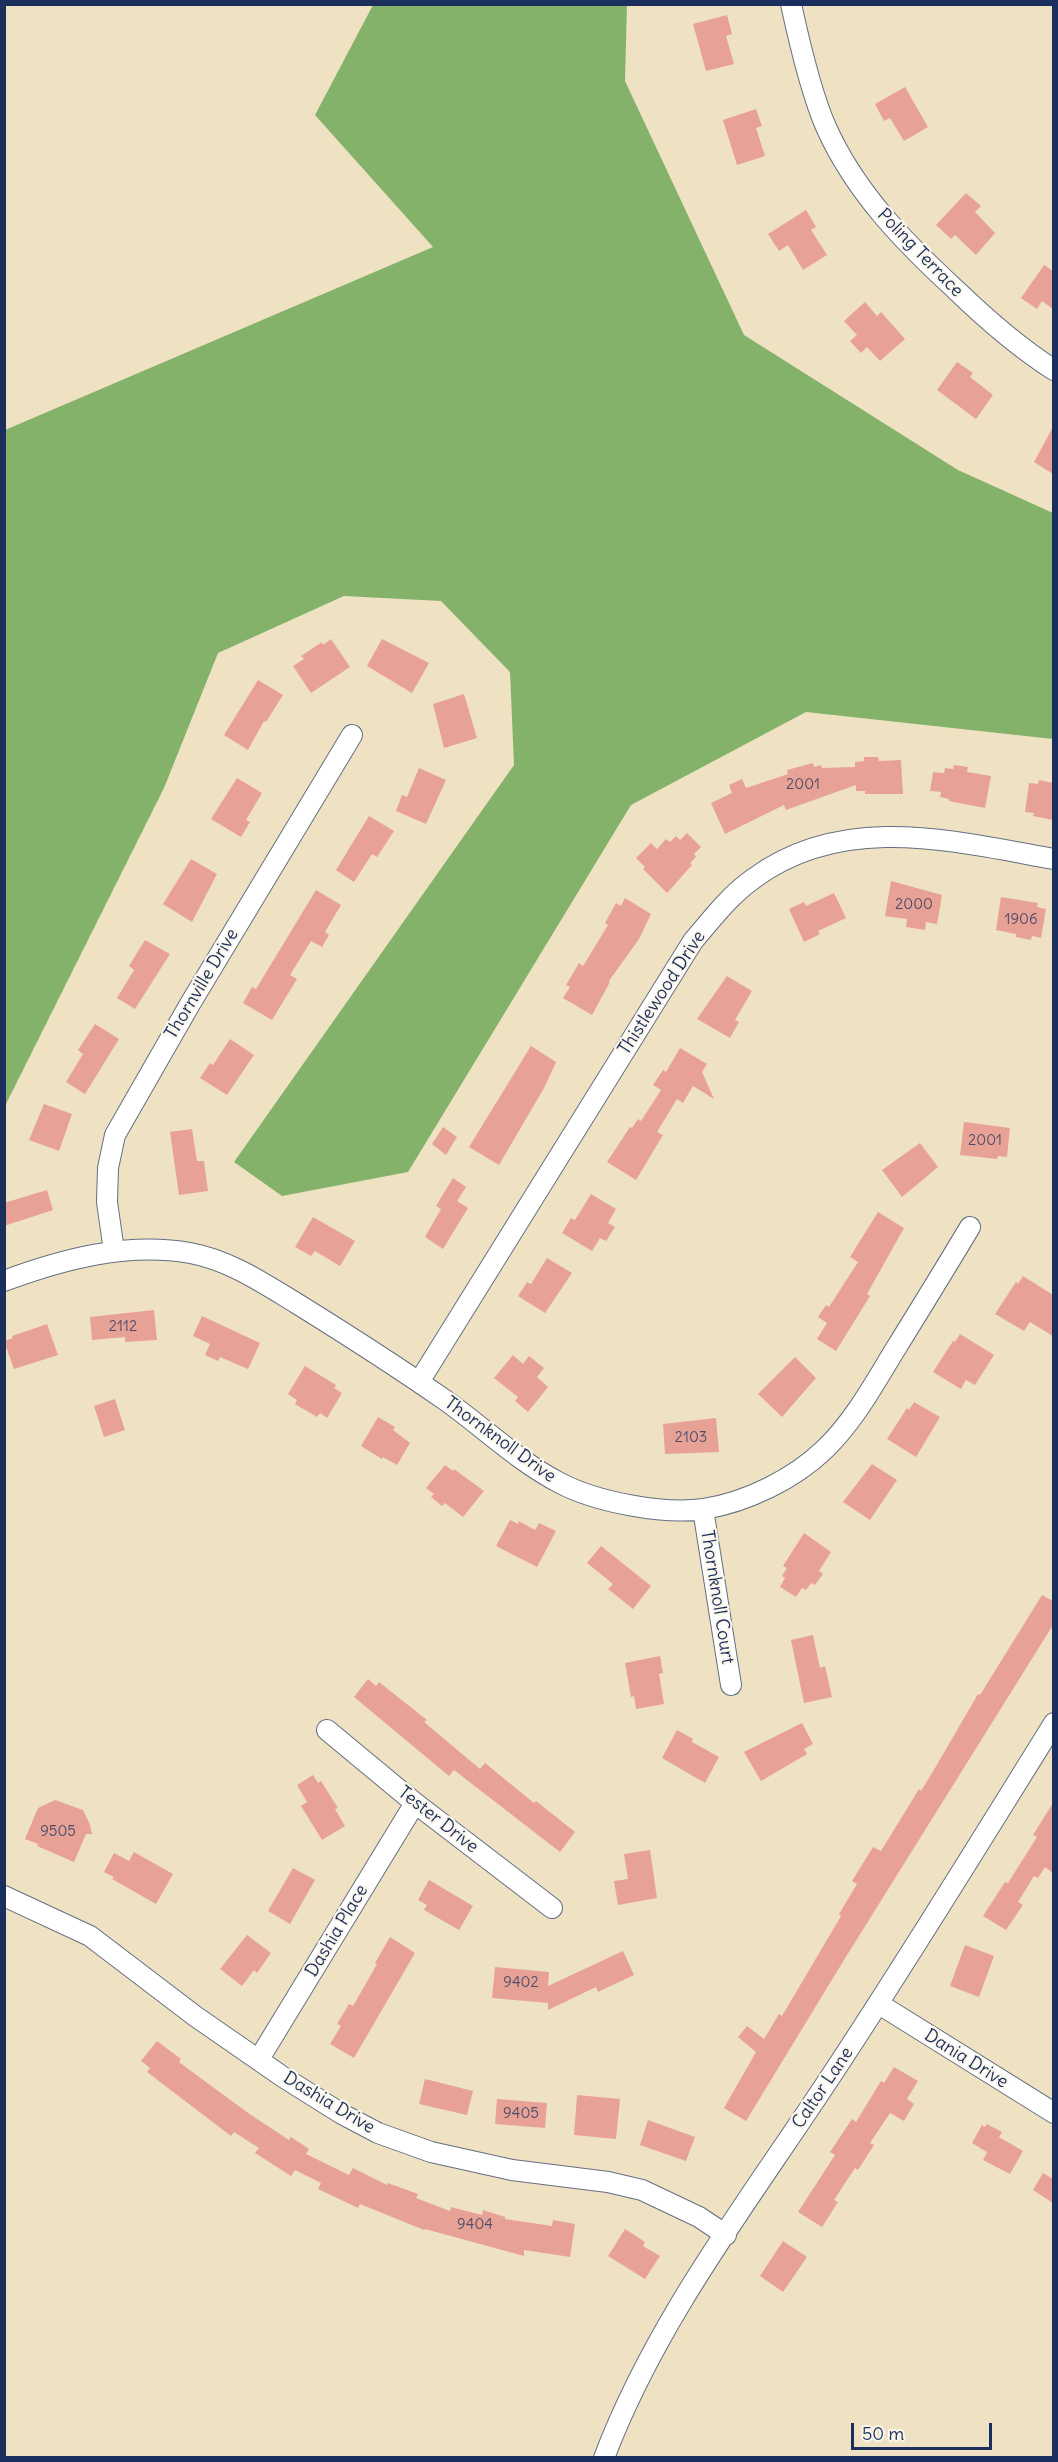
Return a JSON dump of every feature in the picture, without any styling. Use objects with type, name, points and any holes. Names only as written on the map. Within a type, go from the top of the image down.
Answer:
[{"type":"street","name":"Poling Terrace","points":[[791,4],[825,125],[844,164],[880,213],[920,256],[988,320],[1029,354],[1053,370]]},
{"type":"street","name":"Thornville Drive","points":[[114,1251],[107,1202],[108,1168],[115,1135],[190,1004],[352,735]]},
{"type":"street","name":"Thistlewood Drive","points":[[419,1382],[693,941],[727,900],[754,878],[787,859],[821,845],[852,838],[923,838],[1053,859]]},
{"type":"street","name":"Thornknoll Drive","points":[[4,1281],[24,1273],[114,1251],[181,1252],[218,1260],[249,1275],[419,1382],[482,1426],[536,1469],[578,1491],[597,1498],[643,1507],[703,1509],[739,1500],[786,1478],[806,1467],[826,1448],[847,1424],[875,1383],[970,1227]]},
{"type":"street","name":"Thornknoll Court","points":[[703,1509],[731,1685]]},
{"type":"street","name":"Caltor Lane","points":[[604,2457],[635,2385],[697,2277],[879,2004],[1053,1723]]},
{"type":"street","name":"Tester Drive","points":[[327,1730],[415,1803],[552,1908]]},
{"type":"street","name":"Dashia Place","points":[[259,2059],[415,1803]]},
{"type":"street","name":"Dashia Drive","points":[[4,1896],[90,1936],[195,2016],[320,2101],[378,2133],[431,2152],[512,2170],[608,2182],[642,2190],[699,2217],[726,2235]]},
{"type":"street","name":"Dania Drive","points":[[879,2004],[1053,2113]]},
{"type":"green space","points":[[373,5],[627,5],[625,81],[744,335],[958,470],[1053,513],[1053,739],[806,712],[631,805],[408,1172],[282,1196],[234,1162],[514,765],[510,672],[441,601],[344,596],[218,653],[164,788],[5,1106],[5,430],[433,247],[315,115]]},
{"type":"building","points":[[727,15],[732,34],[726,36],[734,64],[706,71],[693,24]]},
{"type":"building","points":[[905,87],[928,127],[904,141],[890,118],[884,121],[875,104]]},
{"type":"building","points":[[756,109],[762,126],[756,128],[765,156],[737,165],[723,120]]},
{"type":"building","points":[[966,193],[981,206],[975,212],[995,233],[976,255],[955,235],[951,239],[936,225]]},
{"type":"building","points":[[806,210],[816,227],[811,230],[827,255],[803,270],[788,245],[779,251],[768,234]]},
{"type":"building","points":[[1044,265],[1053,271],[1053,309],[1042,301],[1037,309],[1021,298]]},
{"type":"building","points":[[865,302],[877,316],[881,312],[905,339],[880,361],[867,347],[861,353],[850,341],[857,335],[844,321]]},
{"type":"building","points":[[957,362],[973,373],[970,377],[993,395],[976,419],[937,390]]},
{"type":"building","points":[[1053,427],[1053,474],[1034,462]]},
{"type":"building","points":[[331,639],[350,667],[311,693],[293,666],[304,659],[301,656],[322,642],[323,645]]},
{"type":"building","points":[[382,639],[429,663],[412,693],[367,666]]},
{"type":"building","points":[[258,680],[283,695],[266,722],[264,721],[248,750],[224,735]]},
{"type":"building","points":[[464,694],[477,738],[444,748],[433,704]]},
{"type":"building","points":[[864,757],[878,757],[879,761],[901,760],[903,794],[865,794],[865,791],[856,791],[856,785],[786,810],[784,805],[725,834],[711,803],[732,793],[729,785],[742,779],[746,788],[788,774],[787,770],[813,763],[814,767],[821,765],[822,768],[855,767],[855,762],[864,761]]},
{"type":"building","points":[[954,765],[968,767],[967,772],[991,776],[985,808],[949,801],[949,799],[940,797],[941,792],[930,791],[933,772],[944,773],[945,768],[953,769]]},
{"type":"building","points":[[419,768],[446,780],[426,824],[396,811],[402,795],[407,797]]},
{"type":"building","points":[[237,778],[262,793],[246,820],[250,822],[241,837],[211,819]]},
{"type":"building","points":[[1039,780],[1053,783],[1053,820],[1025,812],[1029,783],[1038,784]]},
{"type":"building","points":[[369,816],[394,831],[377,857],[372,854],[354,882],[336,870]]},
{"type":"building","points":[[687,833],[701,847],[694,854],[696,857],[690,863],[692,865],[667,893],[643,869],[645,867],[636,858],[651,843],[657,849],[666,839],[670,842],[676,836],[680,840]]},
{"type":"building","points":[[191,859],[217,874],[192,922],[163,904]]},
{"type":"building","points":[[891,881],[942,895],[937,924],[926,922],[925,930],[906,927],[907,919],[885,916]]},
{"type":"building","points":[[316,890],[341,905],[325,932],[329,935],[322,947],[311,941],[290,975],[297,979],[272,1020],[243,1003],[252,987],[256,989]]},
{"type":"building","points":[[834,893],[846,918],[818,931],[820,934],[804,942],[789,909],[804,902],[806,906]]},
{"type":"building","points":[[1001,897],[1038,903],[1037,907],[1046,909],[1041,938],[1032,936],[1031,940],[996,930]]},
{"type":"building","points":[[625,898],[651,914],[639,939],[609,981],[592,1015],[563,998],[570,987],[566,985],[579,963],[583,966],[588,958],[608,925],[605,923],[616,903],[621,906]]},
{"type":"building","points":[[145,940],[170,954],[135,1009],[117,998],[134,970],[129,966]]},
{"type":"building","points":[[727,976],[752,991],[735,1020],[739,1022],[730,1038],[697,1019]]},
{"type":"building","points":[[95,1024],[119,1039],[85,1094],[66,1082],[83,1054],[78,1050]]},
{"type":"building","points":[[230,1039],[254,1055],[227,1095],[200,1078],[210,1063],[213,1065]]},
{"type":"building","points":[[531,1046],[556,1062],[544,1088],[499,1165],[469,1147]]},
{"type":"building","points":[[680,1048],[707,1064],[702,1072],[714,1099],[693,1086],[683,1103],[677,1099],[657,1132],[663,1135],[636,1180],[607,1162],[630,1127],[632,1128],[638,1119],[641,1121],[661,1090],[653,1085],[663,1070],[666,1072]]},
{"type":"building","points":[[44,1104],[72,1114],[59,1151],[29,1140]]},
{"type":"building","points":[[964,1122],[1010,1128],[1007,1157],[998,1156],[997,1159],[960,1155]]},
{"type":"building","points":[[443,1127],[457,1137],[446,1155],[432,1144]]},
{"type":"building","points":[[192,1129],[197,1161],[204,1161],[208,1191],[179,1195],[170,1132]]},
{"type":"building","points":[[920,1143],[938,1167],[902,1197],[882,1170]]},
{"type":"building","points":[[453,1178],[466,1187],[457,1201],[468,1208],[443,1249],[425,1237],[441,1209],[436,1206]]},
{"type":"building","points":[[47,1190],[53,1210],[4,1226],[4,1203]]},
{"type":"building","points":[[591,1194],[616,1209],[608,1223],[615,1227],[606,1241],[600,1238],[592,1251],[562,1233],[571,1218],[575,1220]]},
{"type":"building","points":[[878,1212],[904,1228],[867,1294],[870,1296],[836,1351],[817,1339],[827,1323],[818,1317],[826,1305],[829,1307],[858,1262],[850,1257]]},
{"type":"building","points":[[313,1217],[355,1241],[340,1266],[315,1251],[311,1256],[295,1247]]},
{"type":"building","points":[[547,1258],[572,1273],[545,1313],[518,1296],[527,1282],[531,1284]]},
{"type":"building","points":[[1023,1276],[1053,1295],[1053,1336],[1030,1322],[1024,1331],[995,1314],[1016,1282],[1018,1284]]},
{"type":"building","points":[[154,1310],[157,1340],[125,1342],[125,1337],[92,1340],[90,1317]]},
{"type":"building","points":[[202,1316],[260,1343],[248,1369],[220,1357],[218,1361],[205,1355],[210,1344],[193,1336]]},
{"type":"building","points":[[47,1324],[58,1355],[14,1369],[4,1341]]},
{"type":"building","points":[[960,1334],[994,1355],[975,1385],[966,1380],[961,1389],[933,1372]]},
{"type":"building","points":[[513,1355],[523,1364],[529,1356],[544,1368],[537,1377],[548,1387],[528,1412],[515,1401],[518,1397],[494,1378]]},
{"type":"building","points":[[795,1357],[816,1378],[782,1417],[758,1394]]},
{"type":"building","points":[[305,1366],[336,1385],[334,1388],[342,1393],[327,1418],[320,1413],[317,1417],[295,1404],[297,1400],[288,1394]]},
{"type":"building","points":[[115,1399],[125,1430],[104,1437],[94,1406]]},
{"type":"building","points":[[914,1402],[940,1417],[916,1457],[887,1439],[907,1408],[909,1410]]},
{"type":"building","points":[[378,1417],[395,1427],[393,1430],[410,1443],[397,1465],[361,1446]]},
{"type":"building","points":[[716,1418],[719,1452],[665,1454],[663,1424]]},
{"type":"building","points":[[872,1464],[897,1480],[870,1520],[843,1502]]},
{"type":"building","points":[[445,1465],[484,1491],[463,1517],[445,1503],[442,1506],[431,1497],[434,1494],[426,1488]]},
{"type":"building","points":[[510,1520],[518,1524],[519,1521],[535,1530],[539,1523],[556,1531],[537,1567],[496,1546]]},
{"type":"building","points":[[804,1533],[831,1552],[819,1571],[823,1574],[815,1585],[811,1583],[806,1590],[802,1588],[796,1597],[780,1587],[785,1578],[782,1576],[787,1568],[783,1566]]},
{"type":"building","points":[[601,1546],[651,1586],[633,1609],[608,1589],[613,1584],[587,1563]]},
{"type":"building","points":[[1042,1595],[1053,1601],[1053,1625],[746,2121],[724,2108],[756,2052],[738,2037],[747,2026],[764,2039],[779,2014],[782,2016],[841,1916],[839,1914],[857,1884],[852,1881],[873,1847],[881,1851],[919,1789],[921,1791],[978,1694],[980,1695]]},
{"type":"building","points":[[813,1635],[820,1668],[825,1666],[832,1697],[804,1703],[791,1640]]},
{"type":"building","points":[[660,1656],[663,1673],[659,1674],[664,1704],[636,1709],[634,1696],[631,1697],[625,1663]]},
{"type":"building","points":[[368,1679],[376,1686],[379,1682],[427,1720],[424,1722],[480,1769],[485,1763],[534,1803],[536,1801],[575,1832],[560,1852],[454,1770],[449,1776],[354,1697]]},
{"type":"building","points":[[802,1723],[813,1744],[804,1749],[807,1754],[761,1781],[744,1752]]},
{"type":"building","points":[[677,1730],[693,1739],[692,1742],[719,1757],[705,1783],[662,1758]]},
{"type":"building","points":[[313,1775],[318,1783],[321,1781],[338,1808],[335,1809],[345,1826],[322,1840],[301,1806],[307,1802],[297,1785]]},
{"type":"building","points":[[55,1800],[83,1810],[90,1825],[92,1834],[86,1834],[74,1862],[25,1839],[38,1808]]},
{"type":"building","points":[[1053,1803],[1053,1873],[1045,1867],[1038,1878],[1034,1876],[1018,1902],[1023,1905],[1006,1930],[983,1916],[1005,1882],[1008,1883],[1037,1837],[1033,1835]]},
{"type":"building","points":[[650,1850],[657,1898],[618,1905],[614,1881],[628,1879],[624,1854]]},
{"type":"building","points":[[134,1852],[173,1874],[156,1904],[104,1872],[114,1853],[129,1861]]},
{"type":"building","points":[[293,1868],[315,1880],[290,1924],[268,1911]]},
{"type":"building","points":[[429,1880],[473,1906],[459,1930],[424,1910],[427,1905],[418,1900]]},
{"type":"building","points":[[247,1935],[271,1953],[257,1973],[254,1970],[242,1986],[220,1969]]},
{"type":"building","points":[[390,1937],[415,1953],[354,2058],[330,2044],[341,2026],[337,2024],[349,2004],[353,2006]]},
{"type":"building","points":[[965,1945],[994,1956],[979,1997],[950,1986]]},
{"type":"building","points":[[623,1951],[634,1975],[598,1992],[596,1987],[548,2010],[548,2003],[492,1998],[495,1967],[549,1972],[548,1986]]},
{"type":"building","points":[[157,2041],[181,2059],[179,2062],[251,2115],[289,2140],[291,2137],[309,2149],[306,2154],[349,2175],[353,2168],[387,2185],[388,2183],[418,2194],[416,2198],[450,2211],[451,2207],[482,2215],[483,2210],[505,2217],[505,2219],[552,2226],[553,2220],[575,2224],[570,2257],[524,2250],[524,2256],[424,2230],[360,2204],[358,2208],[318,2189],[321,2183],[295,2170],[291,2176],[255,2153],[259,2148],[234,2132],[231,2136],[147,2072],[150,2068],[141,2061]]},
{"type":"building","points":[[894,2067],[918,2081],[907,2099],[914,2104],[904,2121],[890,2113],[870,2143],[874,2145],[858,2170],[855,2168],[834,2200],[838,2202],[822,2227],[798,2212],[835,2155],[830,2152],[852,2119],[856,2122],[881,2081],[884,2083]]},
{"type":"building","points":[[425,2079],[473,2091],[467,2115],[419,2104]]},
{"type":"building","points":[[577,2095],[620,2099],[616,2139],[574,2135]]},
{"type":"building","points":[[497,2099],[547,2103],[545,2128],[495,2124]]},
{"type":"building","points":[[648,2120],[695,2137],[686,2161],[640,2145]]},
{"type":"building","points":[[987,2124],[1002,2132],[999,2137],[1023,2151],[1010,2174],[983,2160],[987,2152],[972,2143],[982,2125],[985,2127]]},
{"type":"building","points":[[1043,2173],[1053,2179],[1053,2203],[1033,2190]]},
{"type":"building","points":[[625,2229],[645,2242],[643,2246],[660,2256],[645,2279],[608,2256]]},
{"type":"building","points":[[783,2241],[807,2257],[783,2292],[760,2276]]}]
